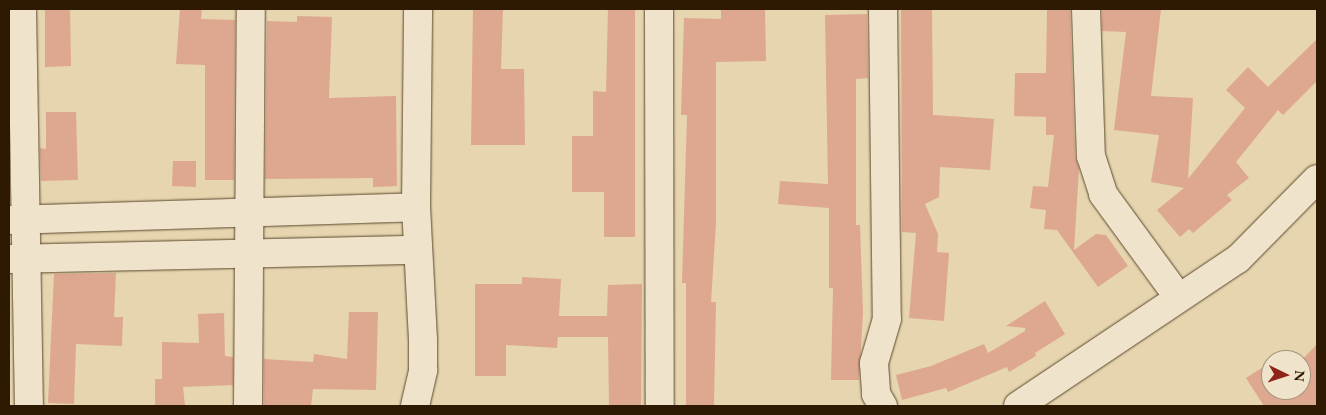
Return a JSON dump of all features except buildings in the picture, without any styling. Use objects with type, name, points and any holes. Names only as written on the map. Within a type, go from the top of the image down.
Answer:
[{"type":"street","points":[[22,9],[18,259],[29,406]]},
{"type":"street","points":[[248,406],[251,9]]},
{"type":"street","points":[[415,406],[423,362],[416,207],[418,9]]},
{"type":"street","points":[[659,9],[660,406]]},
{"type":"street","points":[[883,9],[886,319],[874,363],[876,394],[883,406]]},
{"type":"street","points":[[1086,9],[1091,156],[1103,194],[1178,297]]},
{"type":"street","points":[[1018,406],[1178,297],[1238,259],[1317,179]]},
{"type":"street","points":[[18,220],[416,207]]},
{"type":"street","points":[[18,259],[417,250]]}]
